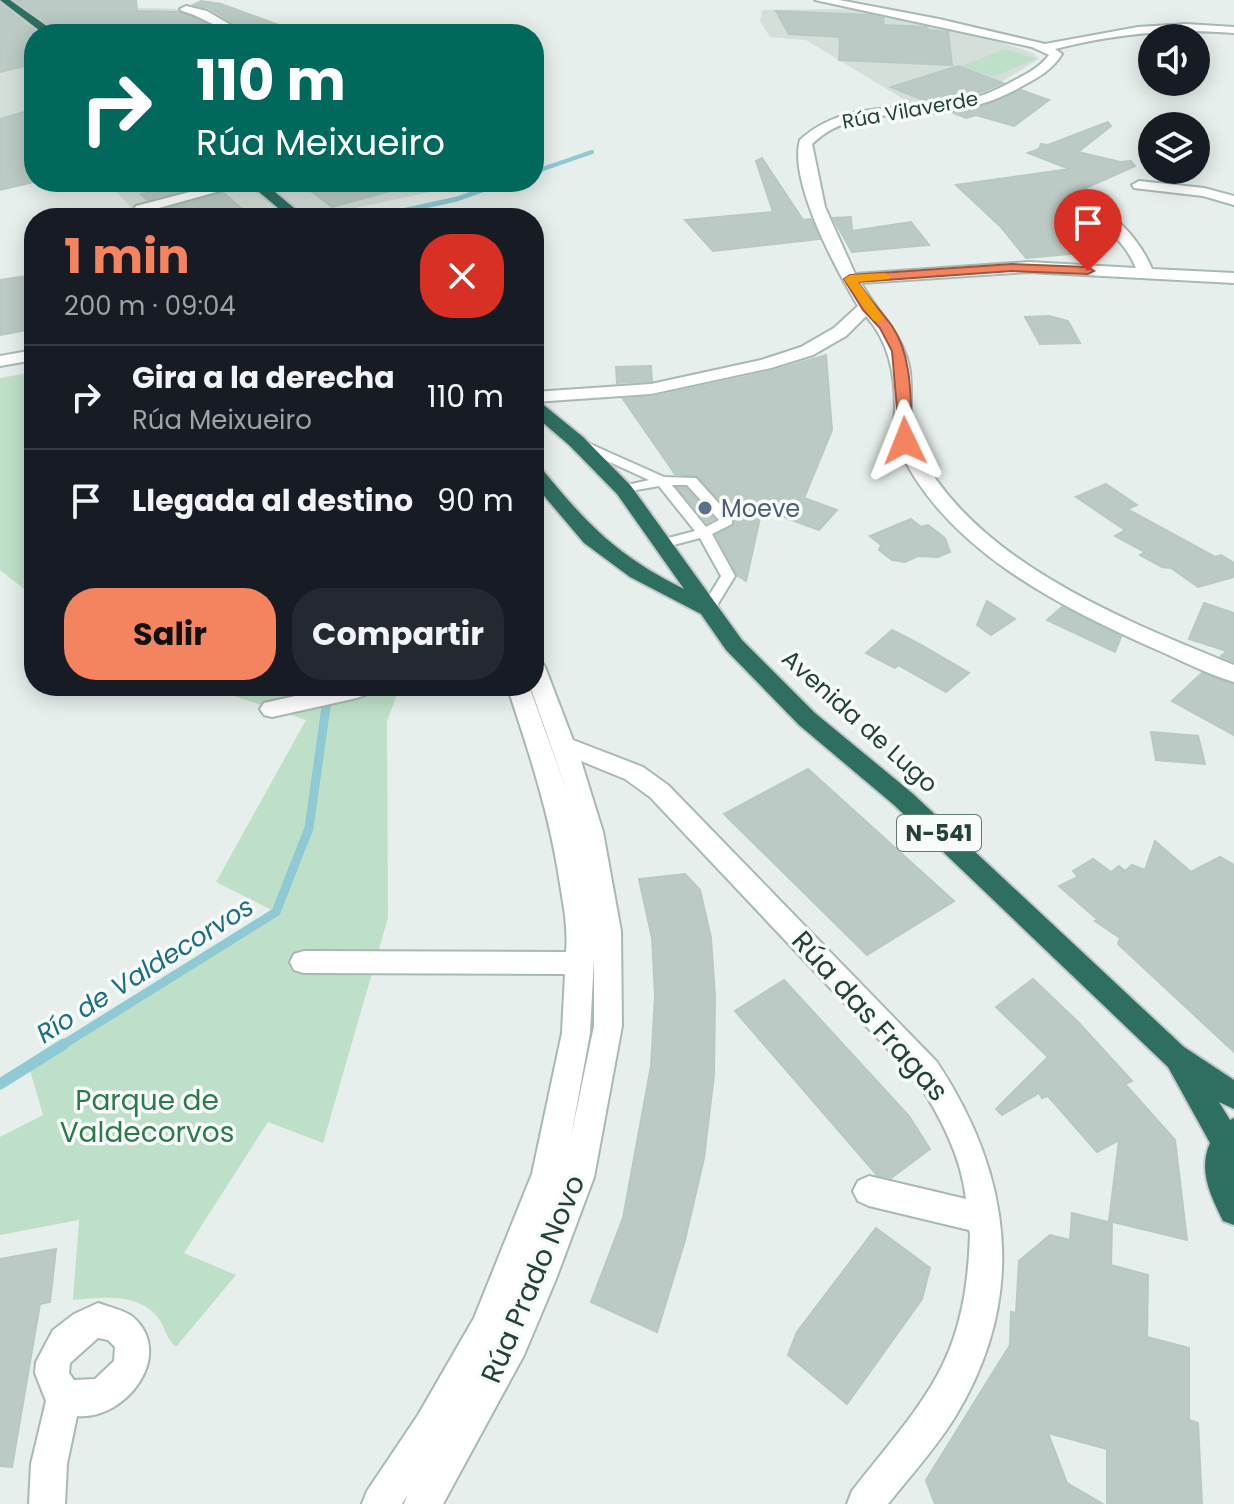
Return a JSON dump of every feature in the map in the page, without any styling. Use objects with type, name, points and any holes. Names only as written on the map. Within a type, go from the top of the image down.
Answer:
[{"type":"highway","points":[[3,0],[38,24]]},
{"type":"highway","points":[[266,192],[286,208]]},
{"type":"highway","name":"Avenida de Lugo","points":[[544,414],[576,441],[624,490],[734,645],[807,719],[903,799],[1174,1056],[1234,1096]]},
{"type":"highway","points":[[544,484],[579,527],[614,556],[640,574],[708,609]]},
{"type":"highway","name":"Avenida de Lugo","points":[[1174,1056],[1230,1136]]},
{"type":"highway","name":"N-541","points":[[1230,1136],[1220,1155],[1218,1172],[1224,1193],[1234,1210]]},
{"type":"street","points":[[821,0],[915,16],[1044,48],[1104,32],[1193,27],[1234,30]]},
{"type":"street","points":[[186,9],[203,13],[222,24]]},
{"type":"street","name":"Rúa Vilaverde","points":[[1044,48],[1056,54],[1051,63],[990,96],[961,105],[849,118],[810,137],[805,143],[808,168],[825,228],[850,279],[867,307],[886,327],[898,351],[905,441],[926,480],[966,525],[1045,586],[1103,617],[1234,674]]},
{"type":"street","points":[[1139,185],[1221,195],[1234,201]]},
{"type":"street","points":[[145,208],[206,192]]},
{"type":"street","points":[[1078,202],[1119,229],[1138,250],[1146,274]]},
{"type":"street","points":[[850,279],[1012,268],[1234,278]]},
{"type":"street","points":[[544,396],[651,389],[765,364],[807,351],[840,332],[867,307]]},
{"type":"street","points":[[0,352],[24,348]]},
{"type":"street","points":[[0,361],[24,357]]},
{"type":"street","name":"Rúa Prado Novo","points":[[422,1504],[455,1450],[512,1343],[539,1279],[578,1177],[608,1026],[607,931],[590,832],[544,694]]},
{"type":"street","points":[[272,709],[330,696]]},
{"type":"street","name":"Rúa Prado Novo","points":[[380,1504],[431,1428],[486,1329],[548,1174],[576,1033],[581,933],[566,835],[555,792],[521,696]]},
{"type":"street","name":"Rúa das Fragas","points":[[563,745],[634,773],[659,791],[927,1071],[947,1096],[973,1154],[986,1219],[984,1292],[974,1336],[944,1401],[865,1504]]},
{"type":"street","points":[[304,962],[579,963]]},
{"type":"street","points":[[869,1191],[986,1219]]},
{"type":"street","points":[[47,1504],[46,1487],[54,1436],[65,1397]]},
{"type":"lane","points":[[576,441],[662,481],[704,533],[728,576],[708,609]]},
{"type":"lane","points":[[624,490],[662,481],[691,481],[727,521],[704,533],[662,544]]},
{"type":"shaded area","points":[[70,0],[110,7],[186,9],[218,24],[24,24],[24,136],[0,120],[0,1]]},
{"type":"shaded area","points":[[762,10],[883,11],[982,36],[1033,53],[1039,59],[990,89],[960,101],[915,106],[806,40],[770,37],[760,21]]},
{"type":"shaded area","points":[[117,192],[430,192],[355,208],[131,208]]},
{"type":"green space","points":[[1005,49],[1036,59],[993,77],[962,66]]},
{"type":"green space","points":[[24,374],[24,589],[0,570],[0,378]]},
{"type":"green space","name":"Parque de Valdecorvos","points":[[234,696],[396,696],[387,721],[388,918],[323,1143],[268,1122],[184,1253],[236,1275],[176,1347],[155,1314],[137,1302],[116,1298],[73,1300],[79,1220],[0,1235],[0,1137],[43,1115],[29,1067],[275,912],[216,882],[306,720]]},
{"type":"building","points":[[15,0],[136,0],[137,11],[179,12],[206,24],[47,24]]},
{"type":"building","points":[[201,1],[221,4],[276,24],[235,24],[209,8],[193,5]]},
{"type":"building","points":[[0,4],[26,24],[24,66],[0,72]]},
{"type":"building","points":[[776,11],[871,15],[883,18],[884,25],[926,27],[948,32],[952,65],[839,60],[840,37],[789,34]]},
{"type":"building","points":[[958,66],[1003,83],[971,96],[928,102],[891,87]]},
{"type":"building","points":[[1021,90],[1049,100],[1014,126],[976,115],[966,118],[954,113],[985,106]]},
{"type":"building","points":[[24,112],[24,184],[0,190],[0,119]]},
{"type":"building","points":[[1108,122],[1111,126],[1078,152],[1120,162],[1131,161],[1135,166],[1063,198],[1085,216],[1062,221],[1092,252],[1026,258],[1001,227],[956,185],[1070,169],[1028,153],[1039,149],[1041,144],[1048,145]]},
{"type":"building","points":[[762,158],[803,220],[811,219],[820,239],[713,251],[685,220],[773,212],[756,161]]},
{"type":"building","points":[[149,192],[178,192],[147,200],[141,194]]},
{"type":"building","points":[[312,192],[387,192],[332,207]]},
{"type":"building","points":[[224,193],[241,208],[170,208]]},
{"type":"building","points":[[851,217],[852,231],[911,222],[929,245],[852,252],[833,218]]},
{"type":"building","points":[[24,276],[24,331],[0,335],[0,280]]},
{"type":"building","points":[[1049,316],[1068,321],[1080,343],[1040,344],[1025,317]]},
{"type":"building","points":[[826,355],[832,430],[804,498],[837,510],[819,530],[762,509],[746,581],[738,576],[716,535],[733,527],[734,516],[698,476],[675,474],[623,399],[652,397],[772,371]]},
{"type":"building","points":[[651,366],[652,381],[617,383],[616,367]]},
{"type":"building","points":[[1106,484],[1137,505],[1127,509],[1215,557],[1221,555],[1234,563],[1234,577],[1198,587],[1171,568],[1162,567],[1140,555],[1145,552],[1115,536],[1125,530],[1076,497]]},
{"type":"building","points":[[678,488],[686,488],[714,519],[707,523]]},
{"type":"building","points":[[911,519],[921,527],[928,525],[945,538],[950,552],[938,557],[918,556],[905,562],[892,560],[879,550],[881,545],[870,536]]},
{"type":"building","points":[[987,601],[1015,619],[991,635],[977,625]]},
{"type":"building","points":[[1204,603],[1234,613],[1234,662],[1221,656],[1227,651],[1189,639]]},
{"type":"building","points":[[1062,607],[1121,637],[1115,652],[1047,620]]},
{"type":"building","points":[[892,630],[969,673],[946,692],[898,665],[895,668],[866,653]]},
{"type":"building","points":[[1202,673],[1234,685],[1234,735],[1172,701]]},
{"type":"building","points":[[1151,732],[1198,736],[1205,764],[1156,760]]},
{"type":"building","points":[[808,769],[954,901],[867,955],[724,814]]},
{"type":"building","points":[[1155,841],[1191,872],[1220,857],[1234,865],[1234,1052],[1118,944],[1120,938],[1095,921],[1098,920],[1059,886],[1078,877],[1073,871],[1093,859],[1111,872],[1119,866],[1125,871],[1132,865],[1145,870]]},
{"type":"building","points":[[685,874],[700,890],[711,938],[715,996],[714,1075],[704,1158],[685,1240],[657,1332],[591,1302],[623,1218],[651,1066],[655,996],[652,938],[639,879]]},
{"type":"building","points":[[1033,979],[1132,1081],[1125,1084],[1175,1140],[1187,1240],[1109,1221],[1119,1140],[1097,1152],[1048,1096],[1042,1098],[1039,1093],[1002,1115],[996,1109],[1048,1057],[996,1007]]},
{"type":"building","points":[[784,980],[909,1116],[930,1149],[891,1178],[877,1175],[735,1011]]},
{"type":"building","points":[[1072,1213],[1112,1223],[1111,1265],[1148,1275],[1147,1337],[1189,1348],[1189,1420],[1198,1423],[1202,1504],[1107,1504],[1107,1449],[1048,1433],[1067,1483],[1103,1504],[935,1504],[926,1480],[1010,1345],[1011,1312],[1016,1313],[1019,1261],[1050,1235],[1070,1240]]},
{"type":"building","points":[[876,1228],[930,1268],[922,1299],[847,1404],[788,1355],[797,1332]]},
{"type":"building","points":[[56,1249],[50,1302],[40,1304],[12,1467],[0,1466],[0,1259]]},
{"type":"waterway","name":"Río de Valdecorvos","points":[[544,169],[592,152]]},
{"type":"waterway","name":"Río de Valdecorvos","points":[[416,208],[477,192]]},
{"type":"waterway","name":"Río de Valdecorvos","points":[[61,1046],[276,912],[309,828],[328,696]]},
{"type":"waterway","name":"Río de Valdecorvos","points":[[0,1084],[64,1044]]},
{"type":"slow traffic","points":[[878,318],[867,307],[850,279],[885,277]]},
{"type":"place","name":"Moeve","points":[[705,508]]},
{"type":"route","points":[[905,441],[898,351],[886,327],[867,307],[850,279],[1029,267],[1088,271]]}]
